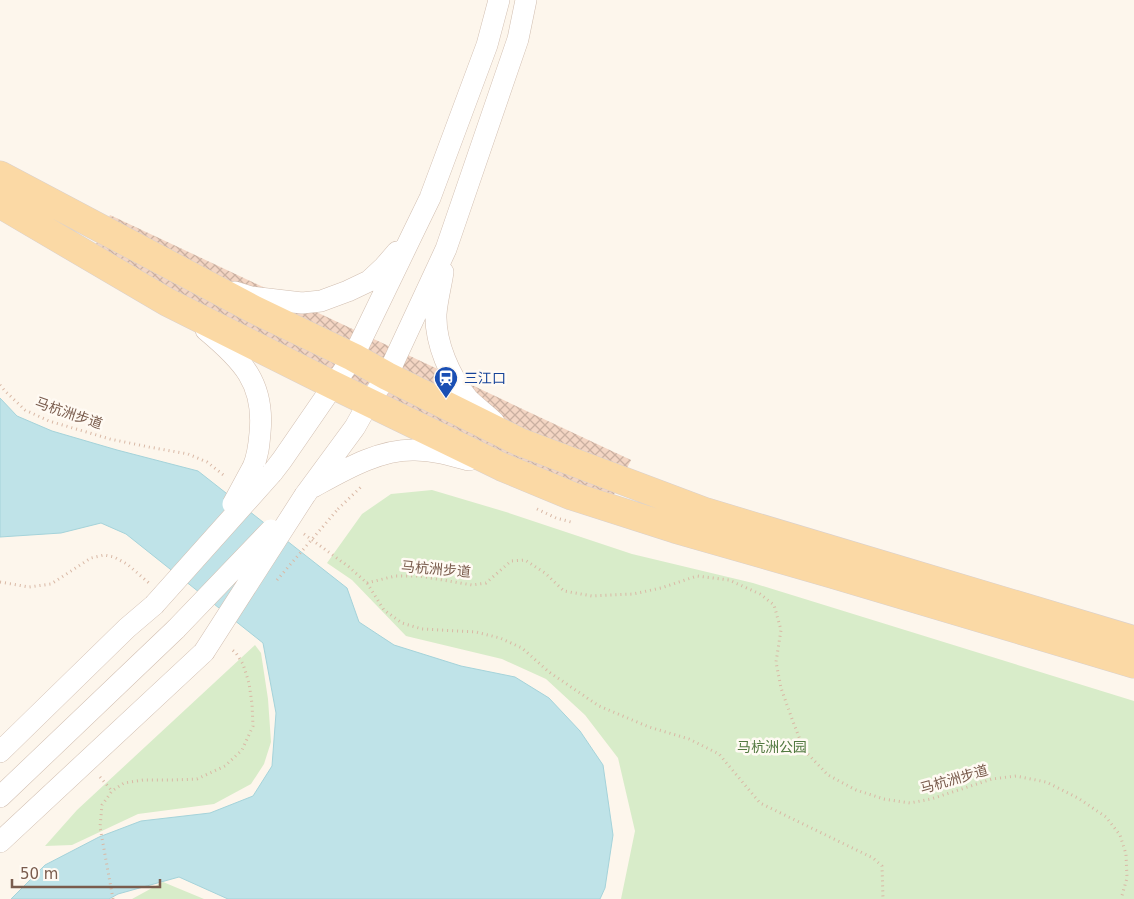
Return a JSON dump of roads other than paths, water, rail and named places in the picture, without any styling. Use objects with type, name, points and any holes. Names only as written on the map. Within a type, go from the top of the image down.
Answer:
[{"type":"main road","points":[[0,175],[253,309],[520,442],[706,512],[1134,640]]},
{"type":"main road","points":[[0,204],[167,302],[505,468],[572,496],[675,529],[1134,664]]},
{"type":"street","points":[[0,752],[127,628],[154,606],[216,535],[263,470],[282,460],[352,357],[430,198],[487,45],[499,0]]},
{"type":"street","points":[[0,842],[204,652],[307,492],[355,427],[387,376],[446,249],[518,39],[526,0]]},
{"type":"street","points":[[198,280],[251,297],[302,303],[322,301],[369,281],[412,235]]},
{"type":"street","points":[[446,249],[436,315],[439,338],[446,362],[459,386],[470,400],[520,442]]},
{"type":"street","points":[[167,302],[204,327],[227,347],[242,364],[254,385],[261,410],[257,456],[263,470]]},
{"type":"street","points":[[0,797],[176,628],[307,492],[333,476],[366,460],[390,452],[414,450],[438,452],[505,468]]},
{"type":"water","points":[[0,398],[17,416],[52,431],[198,471],[347,588],[359,622],[394,645],[461,666],[515,677],[549,698],[580,731],[603,765],[613,835],[605,888],[600,899],[228,899],[179,877],[118,894],[109,899],[11,899],[45,865],[99,837],[141,821],[210,813],[253,796],[272,766],[276,713],[263,643],[126,534],[101,523],[61,533],[0,537]]},
{"type":"place","name":"三江口","points":[[446,399]]},
{"type":"park label","name":"马杭洲公园","points":[[772,747]]}]
